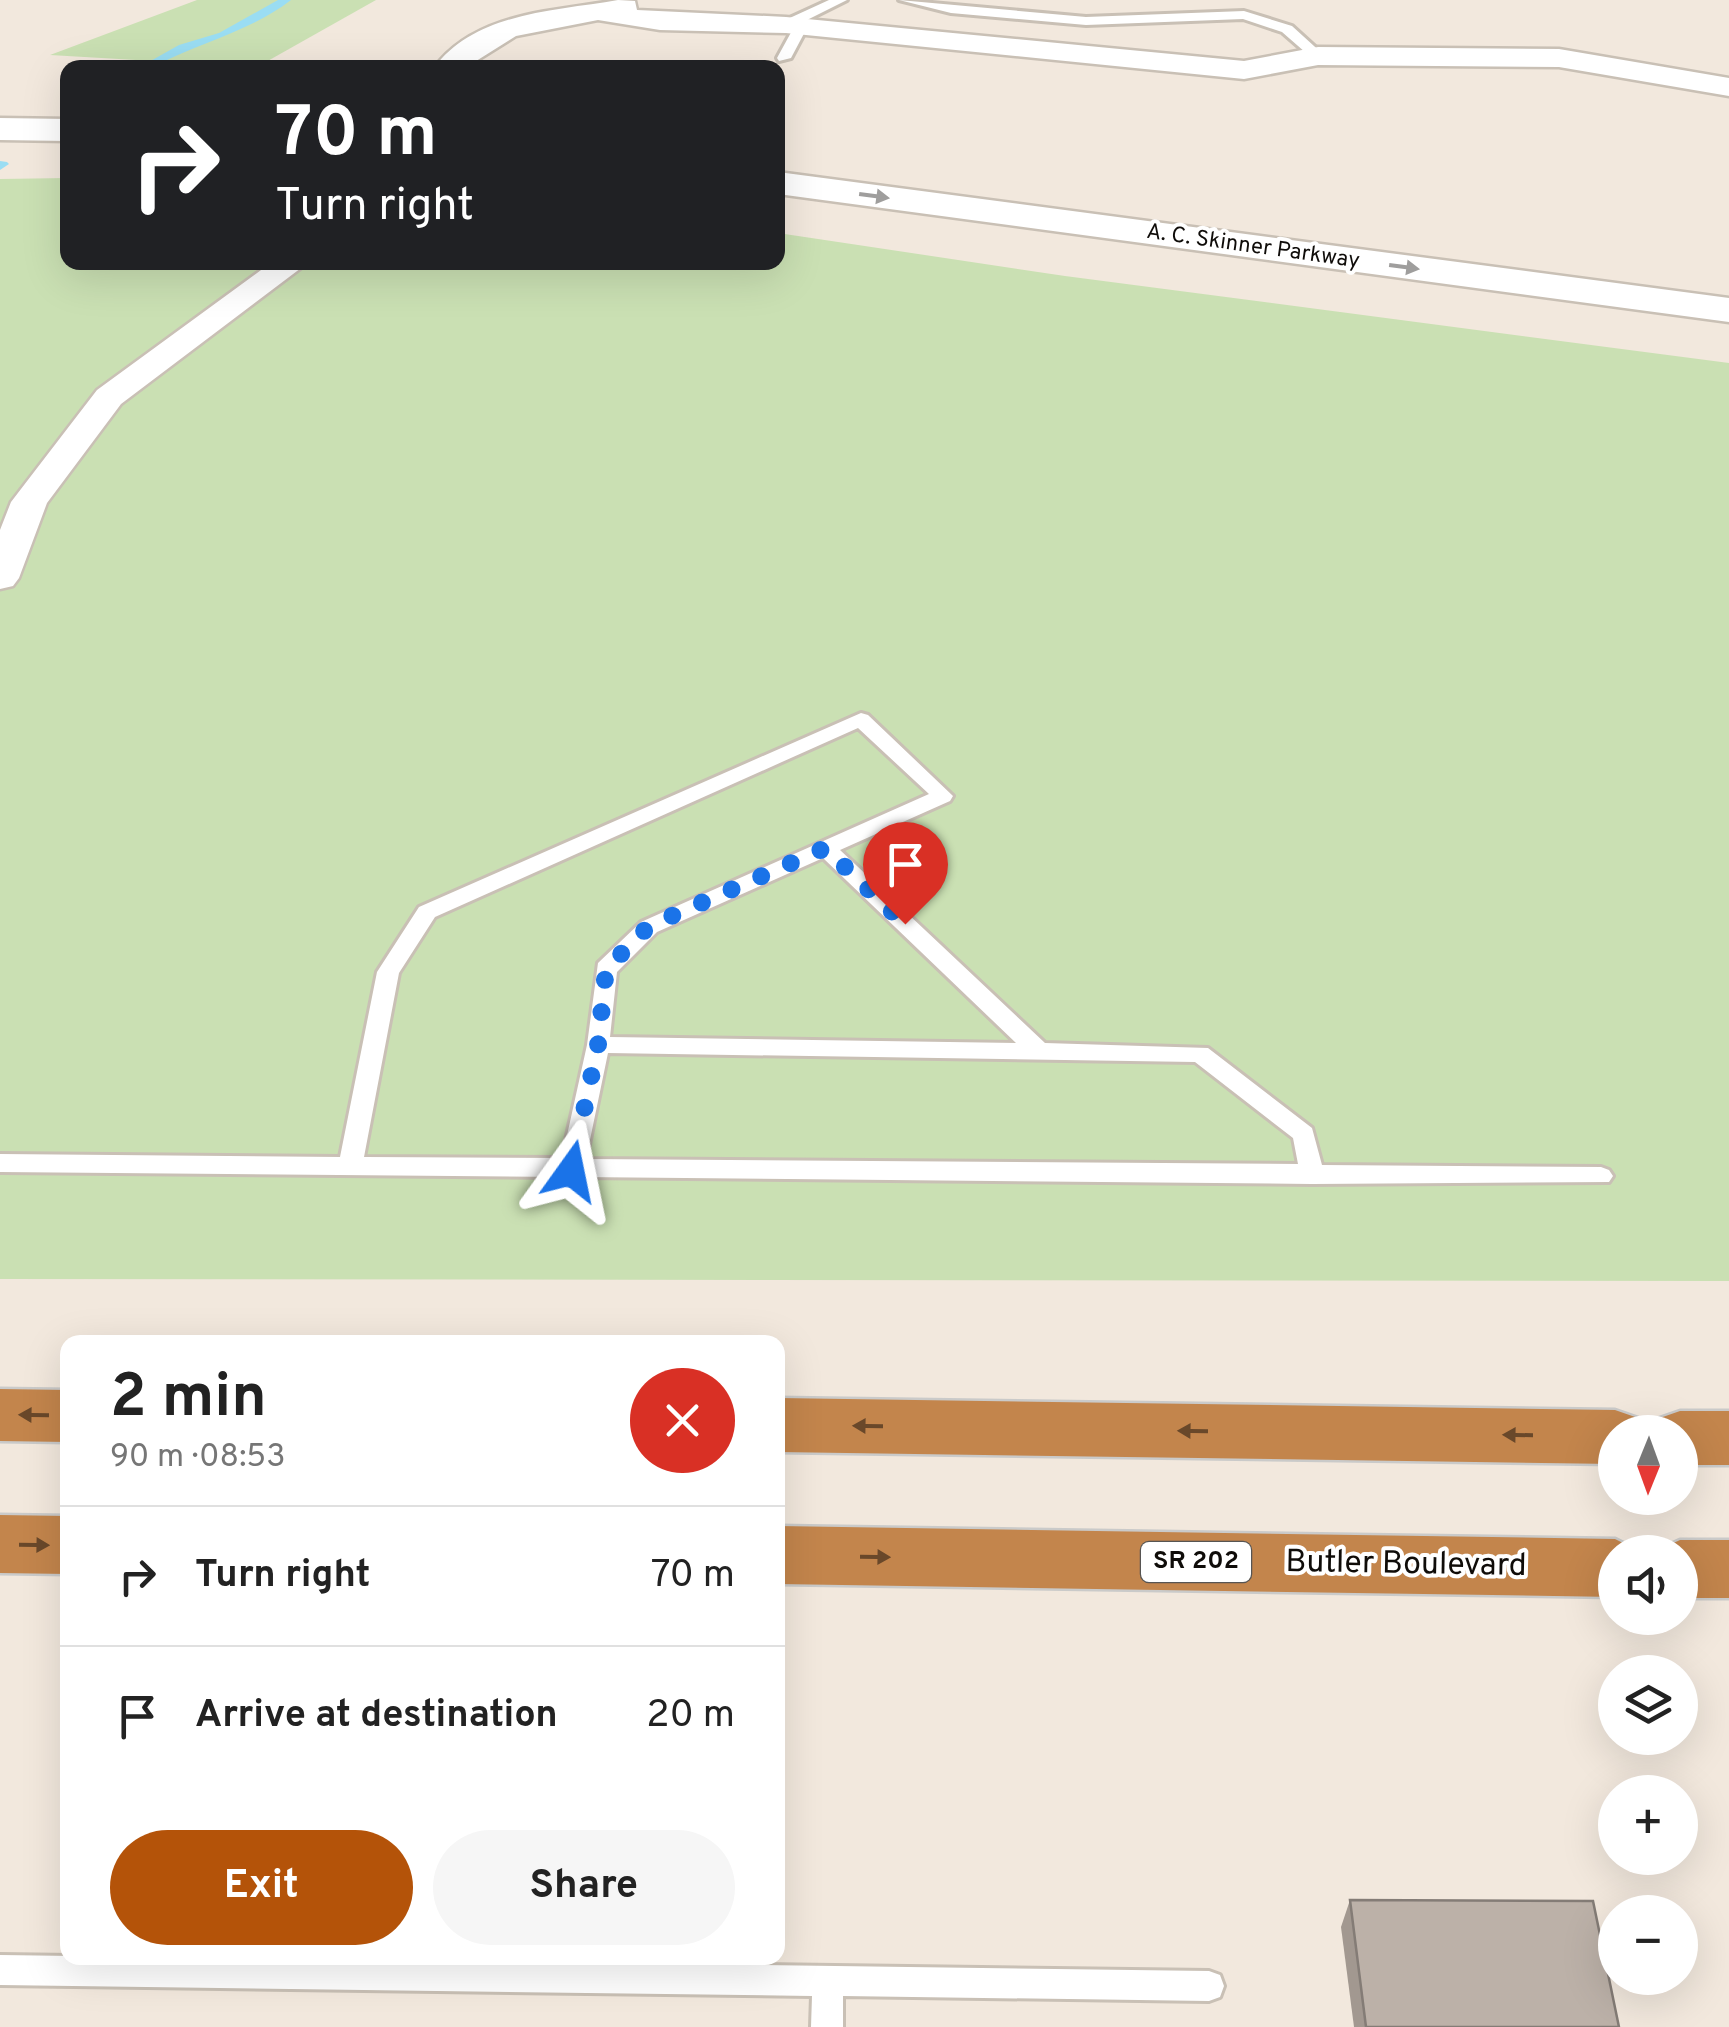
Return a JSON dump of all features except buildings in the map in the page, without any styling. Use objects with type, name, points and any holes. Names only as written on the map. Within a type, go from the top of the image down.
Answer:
[{"type":"highway","points":[[0,1414],[60,1416]]},
{"type":"highway","points":[[785,1425],[1598,1437]]},
{"type":"highway","points":[[1698,1438],[1729,1438]]},
{"type":"highway","points":[[0,1544],[60,1545]]},
{"type":"highway","name":"Butler Boulevard","points":[[785,1556],[1598,1568]]},
{"type":"highway","points":[[1698,1569],[1729,1570]]},
{"type":"main road","points":[[0,98],[60,98]]},
{"type":"main road","points":[[0,129],[60,130]]},
{"type":"main road","name":"A. C. Skinner Parkway","points":[[785,150],[1729,274]]},
{"type":"main road","name":"A. C. Skinner Parkway","points":[[785,184],[1729,310]]},
{"type":"street","points":[[454,60],[465,46],[518,26],[599,12],[724,24],[793,25],[1244,70],[1318,56],[1559,58],[1729,87]]},
{"type":"street","points":[[0,578],[29,502],[109,397],[282,270]]},
{"type":"lane","points":[[784,58],[793,25],[840,0]]},
{"type":"lane","points":[[906,0],[951,9],[1244,16],[1286,29],[1318,56]]},
{"type":"lane","points":[[350,1168],[388,972],[426,912],[861,719],[943,796],[649,926],[606,969],[598,1045],[571,1171]]},
{"type":"lane","points":[[825,848],[1039,1051]]},
{"type":"lane","points":[[598,1045],[1200,1054],[1304,1134],[1312,1174]]},
{"type":"lane","points":[[0,1163],[571,1171],[1601,1176]]},
{"type":"lane","points":[[0,1970],[1209,1986]]},
{"type":"lane","points":[[828,1981],[828,2027]]},
{"type":"green space","points":[[197,0],[376,0],[269,60],[136,60],[50,55]]},
{"type":"green space","points":[[60,178],[60,270],[785,270],[785,234],[1065,276],[1729,363],[1729,1281],[0,1279],[0,179]]},
{"type":"waterway","points":[[159,60],[183,47],[223,35],[286,0]]},
{"type":"route","points":[[571,1171],[598,1045],[606,969],[649,926],[825,848],[905,924]]}]
